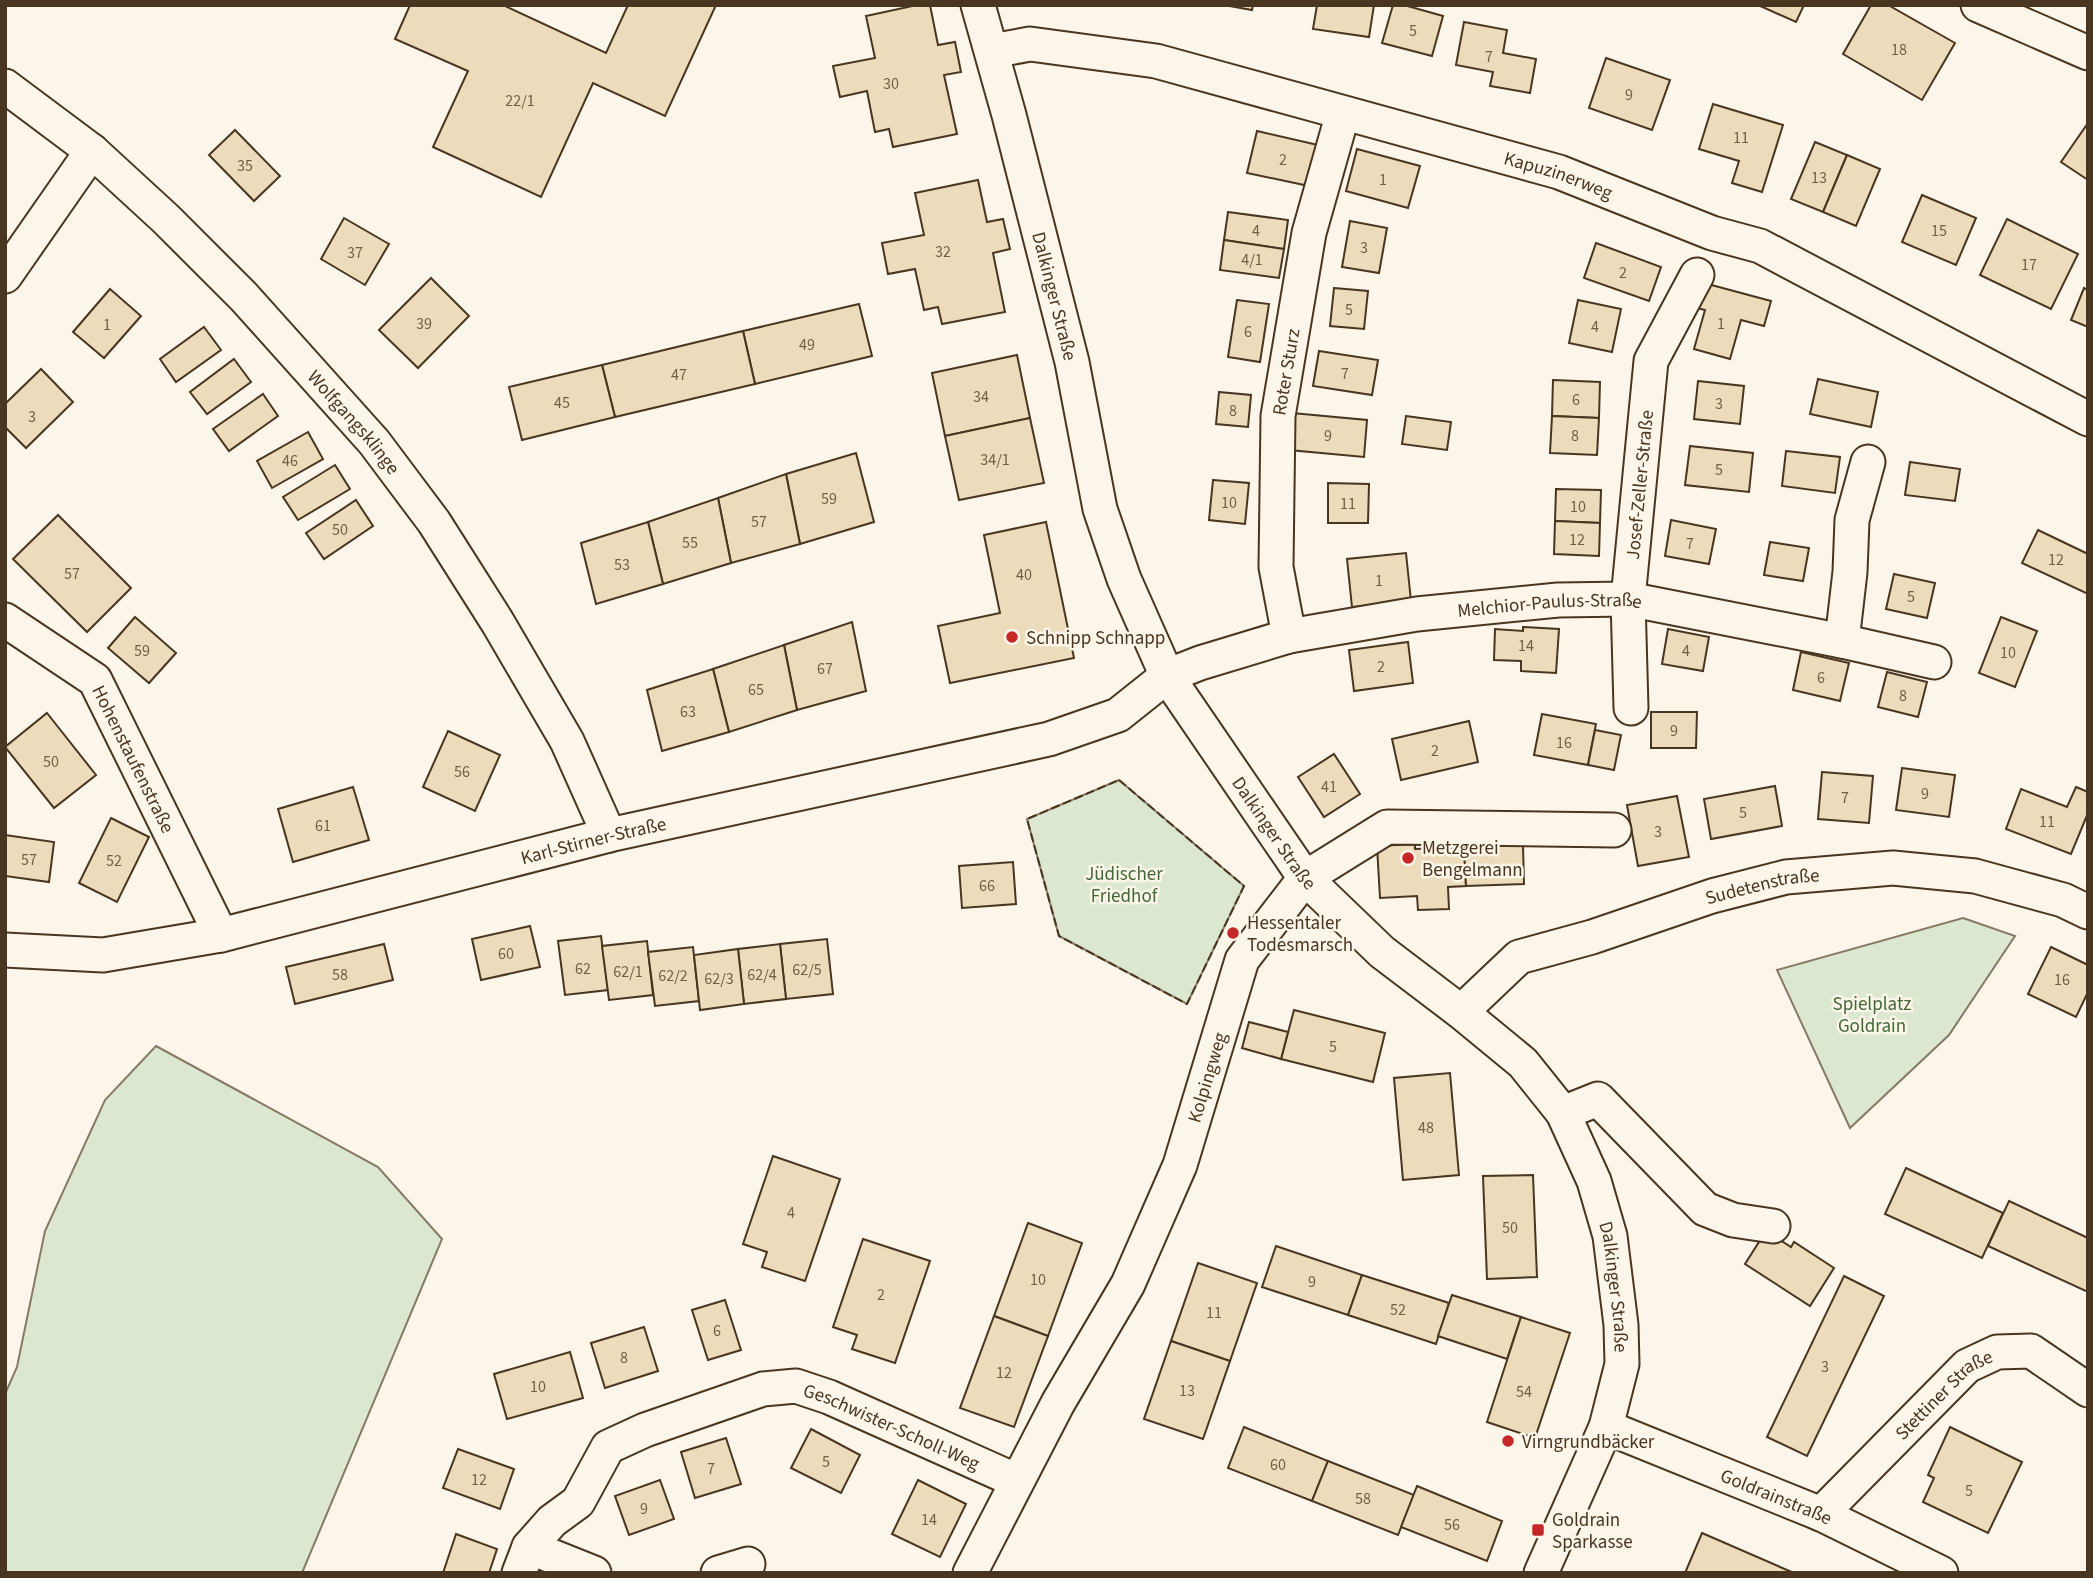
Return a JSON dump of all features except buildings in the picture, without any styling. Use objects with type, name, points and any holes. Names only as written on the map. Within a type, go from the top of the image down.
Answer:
[{"type":"street","name":"Dalkinger Straße","points":[[978,5],[1072,362],[1100,509],[1124,579],[1167,676],[1305,878],[1382,952],[1523,1063],[1563,1113],[1594,1181],[1610,1236],[1621,1325],[1622,1364],[1606,1427],[1541,1573]]},
{"type":"street","points":[[1978,5],[2088,53]]},
{"type":"street","name":"Kapuzinerweg","points":[[992,51],[1030,44],[1156,61],[1559,172],[1712,233],[1760,246],[2088,419]]},
{"type":"street","name":"Wolfgangsklinge","points":[[5,86],[92,151],[166,219],[244,297],[374,442],[434,522],[498,623],[567,741],[609,835]]},
{"type":"street","name":"Roter Sturz","points":[[1289,636],[1276,567],[1278,416],[1309,233],[1343,113]]},
{"type":"street","points":[[5,276],[92,151]]},
{"type":"street","name":"Josef-Zeller-Straße","points":[[1631,708],[1628,599],[1651,361],[1698,275]]},
{"type":"street","points":[[1842,641],[1850,572],[1852,520],[1868,462]]},
{"type":"street","name":"Melchior-Paulus-Straße","points":[[1167,676],[1289,636],[1417,614],[1558,600],[1628,599],[1934,662]]},
{"type":"street","name":"Hohenstaufenstraße","points":[[5,620],[95,680],[221,935]]},
{"type":"street","name":"Karl-Stirner-Straße","points":[[5,950],[103,955],[221,935],[609,835],[1049,739],[1118,715],[1167,676]]},
{"type":"street","name":"Kolpingweg","points":[[970,1573],[1058,1403],[1128,1284],[1180,1165],[1242,960],[1305,878],[1387,827],[1614,830]]},
{"type":"street","name":"Sudetenstraße","points":[[1461,1012],[1519,957],[1592,937],[1712,896],[1786,877],[1893,869],[1975,876],[2063,900],[2088,912]]},
{"type":"street","points":[[1563,1113],[1598,1098],[1705,1209],[1733,1220],[1773,1226]]},
{"type":"street","name":"Stettiner Straße","points":[[1821,1514],[1967,1366],[1997,1352],[2031,1351],[2088,1390]]},
{"type":"street","name":"Geschwister-Scholl-Weg","points":[[594,1573],[524,1560],[552,1521],[578,1502],[608,1447],[645,1430],[763,1389],[796,1386],[829,1397],[1017,1481]]},
{"type":"street","name":"Goldrainstraße","points":[[1606,1427],[1821,1514],[1941,1573]]},
{"type":"green space","name":"Jüdischer Friedhof","points":[[1119,780],[1244,886],[1187,1004],[1059,936],[1027,819]]},
{"type":"green space","name":"Spielplatz Goldrain","points":[[1963,918],[2015,936],[1949,1035],[1850,1128],[1777,970]]},
{"type":"green space","points":[[156,1046],[378,1167],[442,1239],[302,1573],[5,1573],[5,1394],[17,1367],[45,1231],[105,1100]]},
{"type":"fence","points":[[1119,780],[1244,886],[1187,1004],[1059,936],[1027,819],[1119,780]]},
{"type":"place","name":"Schnipp Schnapp","points":[[1012,637]]},
{"type":"place","name":"Metzgerei Bengelmann","points":[[1408,858]]},
{"type":"place","name":"Hessentaler Todesmarsch","points":[[1233,933]]},
{"type":"place","name":"Virngrundbäcker","points":[[1508,1441]]},
{"type":"place","name":"Goldrain Sparkasse","points":[[1538,1530]]}]
